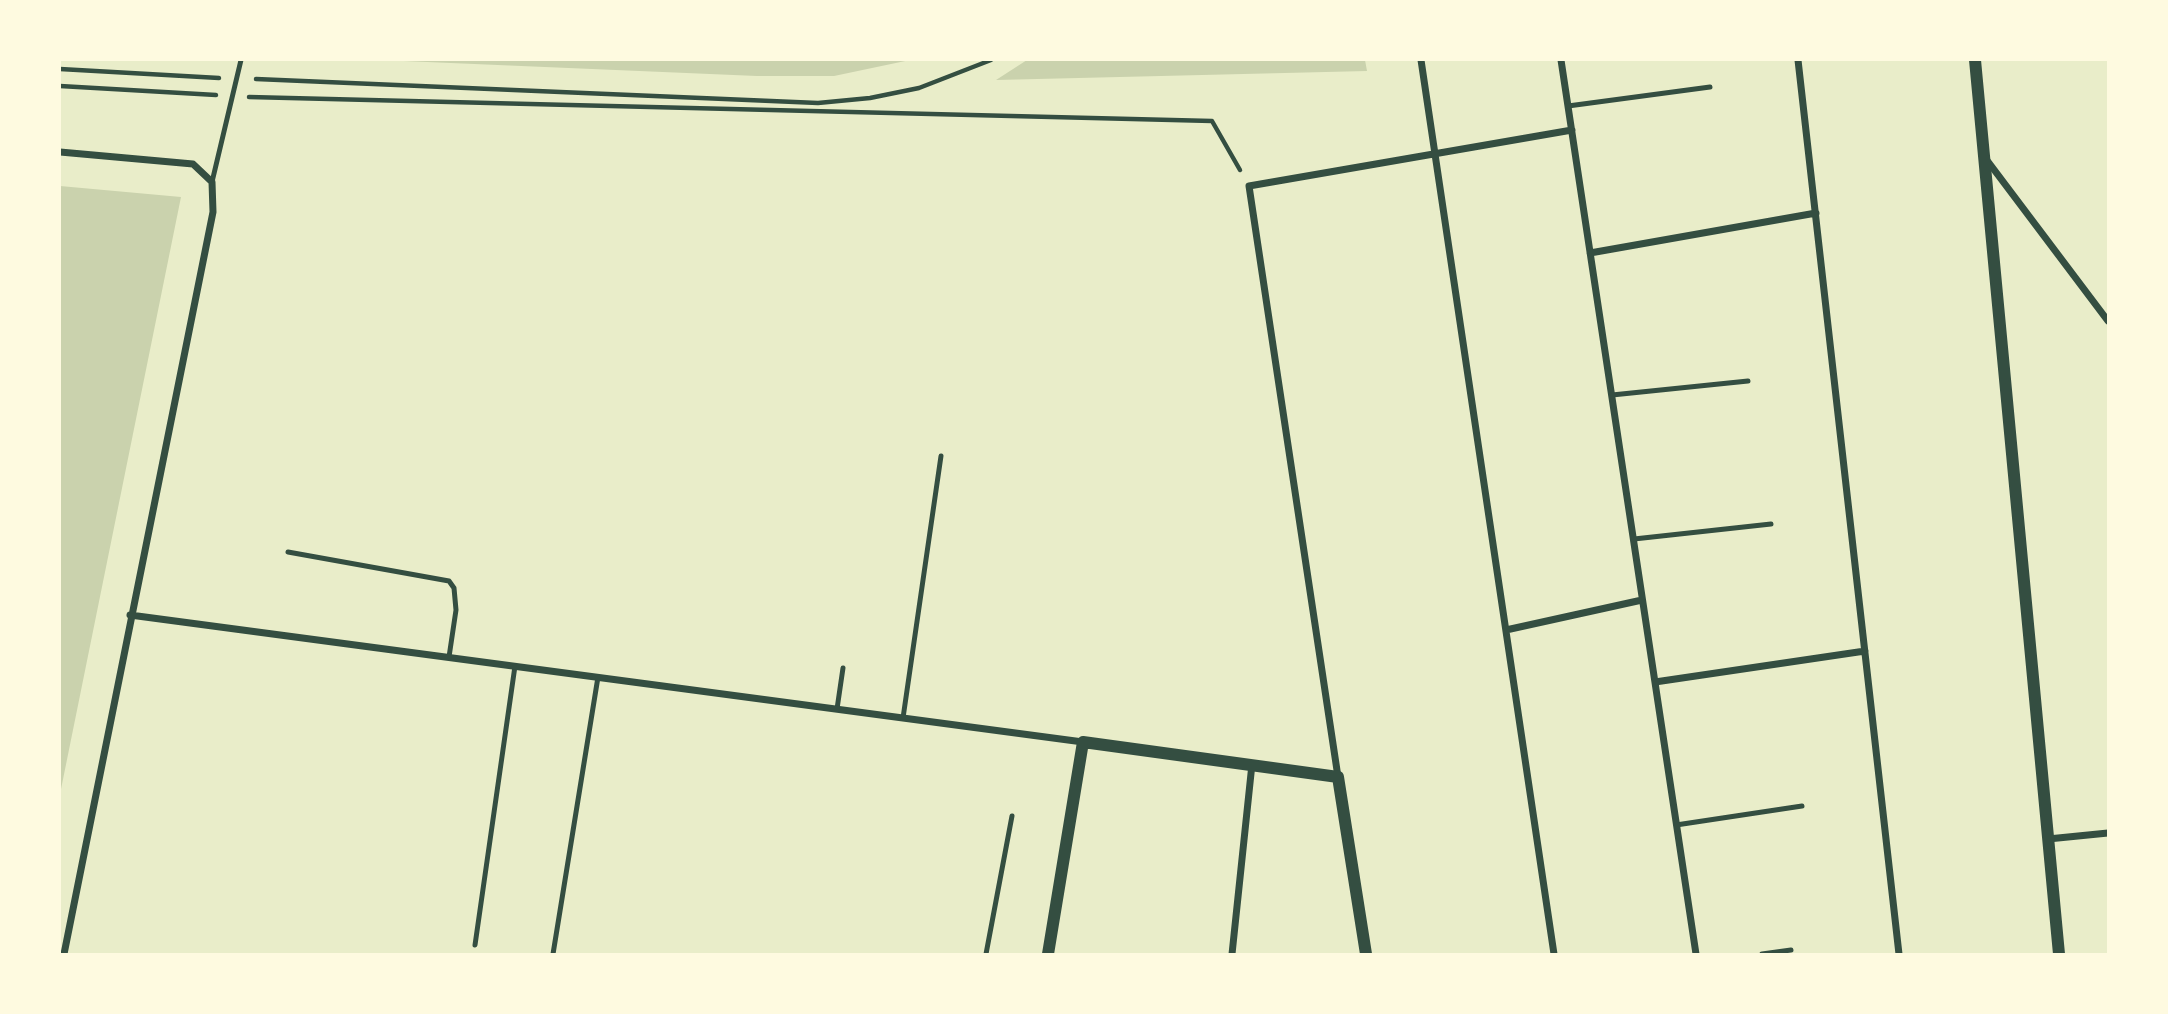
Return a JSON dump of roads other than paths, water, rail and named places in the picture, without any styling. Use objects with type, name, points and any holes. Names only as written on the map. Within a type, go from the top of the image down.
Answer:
[{"type":"street","points":[[1421,60],[1555,954]]},
{"type":"street","points":[[1561,60],[1696,954]]},
{"type":"street","points":[[1798,60],[1899,954]]},
{"type":"street","points":[[1975,60],[2059,954]]},
{"type":"street","points":[[1366,954],[1249,186],[1572,130]]},
{"type":"street","points":[[60,152],[193,164],[212,182],[213,212],[64,954]]},
{"type":"street","points":[[1984,156],[2109,321]]},
{"type":"street","points":[[1590,253],[1816,213]]},
{"type":"street","points":[[1506,630],[1642,600]]},
{"type":"street","points":[[130,615],[1338,777]]},
{"type":"street","points":[[1655,682],[1865,651]]},
{"type":"street","points":[[1048,954],[1083,742]]},
{"type":"street","points":[[1231,954],[1252,764]]},
{"type":"street","points":[[2048,839],[2109,833]]},
{"type":"lane","points":[[212,182],[241,60]]},
{"type":"lane","points":[[1568,106],[1710,87]]},
{"type":"lane","points":[[1612,395],[1748,381]]},
{"type":"lane","points":[[903,718],[941,456]]},
{"type":"lane","points":[[1634,539],[1771,524]]},
{"type":"lane","points":[[288,552],[449,581],[454,588],[456,610],[449,657]]},
{"type":"lane","points":[[475,945],[515,666]]},
{"type":"lane","points":[[837,709],[843,668]]},
{"type":"lane","points":[[553,954],[598,677]]},
{"type":"lane","points":[[1676,825],[1802,806]]},
{"type":"lane","points":[[986,954],[1012,816]]},
{"type":"lane","points":[[1762,954],[1791,950]]}]
